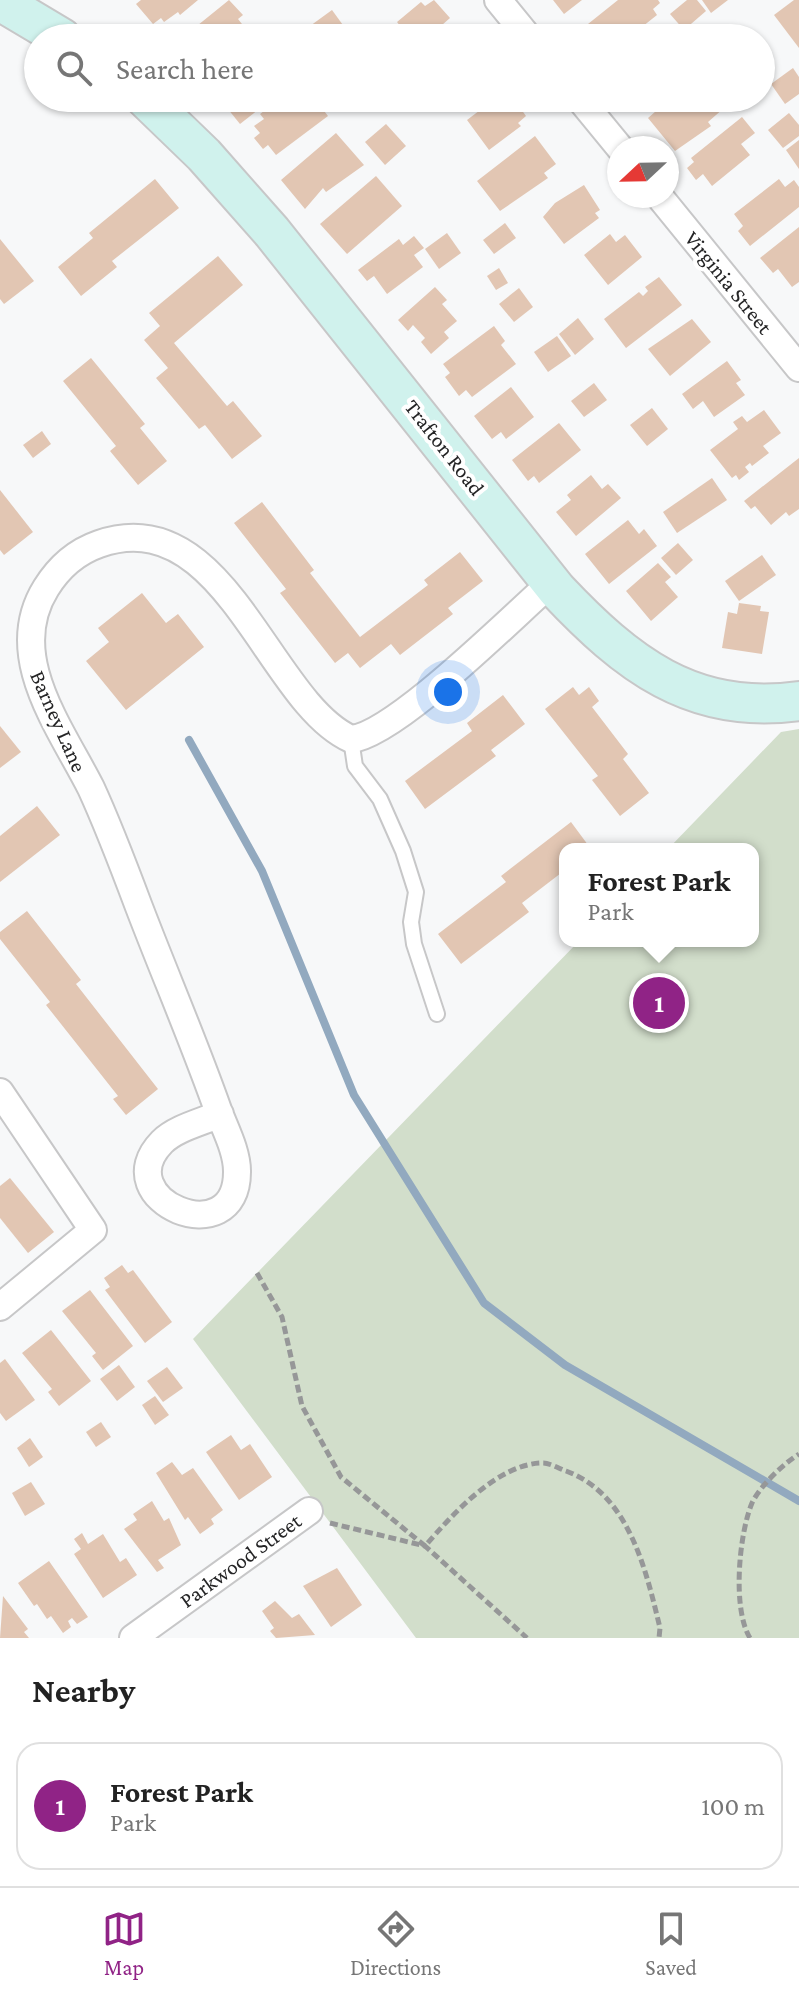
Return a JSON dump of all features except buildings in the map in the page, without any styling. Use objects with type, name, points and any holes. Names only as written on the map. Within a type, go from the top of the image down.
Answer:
[{"type":"street","points":[[498,0],[518,24]]},
{"type":"street","points":[[0,1],[39,24]]},
{"type":"street","name":"Trafton Road","points":[[160,112],[196,147],[272,232],[551,583],[613,646],[660,677],[741,704],[799,701]]},
{"type":"street","points":[[590,112],[610,136]]},
{"type":"street","name":"Virginia Street","points":[[669,208],[799,368]]},
{"type":"street","name":"Barney Lane","points":[[220,1114],[120,856],[37,678],[29,642],[36,605],[61,567],[85,550],[125,538],[168,547],[198,564],[225,589],[304,696],[341,734],[351,739]]},
{"type":"street","points":[[351,739],[375,733],[404,713],[551,583]]},
{"type":"street","points":[[0,1092],[93,1230],[0,1307]]},
{"type":"street","name":"Parkwood Street","points":[[133,1638],[309,1511]]},
{"type":"lane","points":[[351,739],[355,766],[388,815],[416,892],[411,922],[414,944],[437,1014]]},
{"type":"path","points":[[257,1273],[282,1317],[302,1406],[341,1477],[425,1546],[527,1638]]},
{"type":"path","points":[[750,1638],[740,1600],[740,1563],[752,1503],[781,1469],[799,1454]]},
{"type":"path","points":[[425,1546],[463,1504],[504,1474],[544,1463],[582,1477],[620,1515],[646,1567],[660,1628],[659,1638]]},
{"type":"path","points":[[309,1511],[336,1526],[425,1546]]},
{"type":"green space","points":[[799,729],[799,1638],[416,1638],[193,1339],[573,947],[759,947],[759,843],[674,843],[781,732]]},
{"type":"waterway","points":[[189,740],[262,871],[354,1095],[484,1303],[565,1365],[799,1501]]},
{"type":"place","name":"Forest Park","points":[[659,1003]]}]
